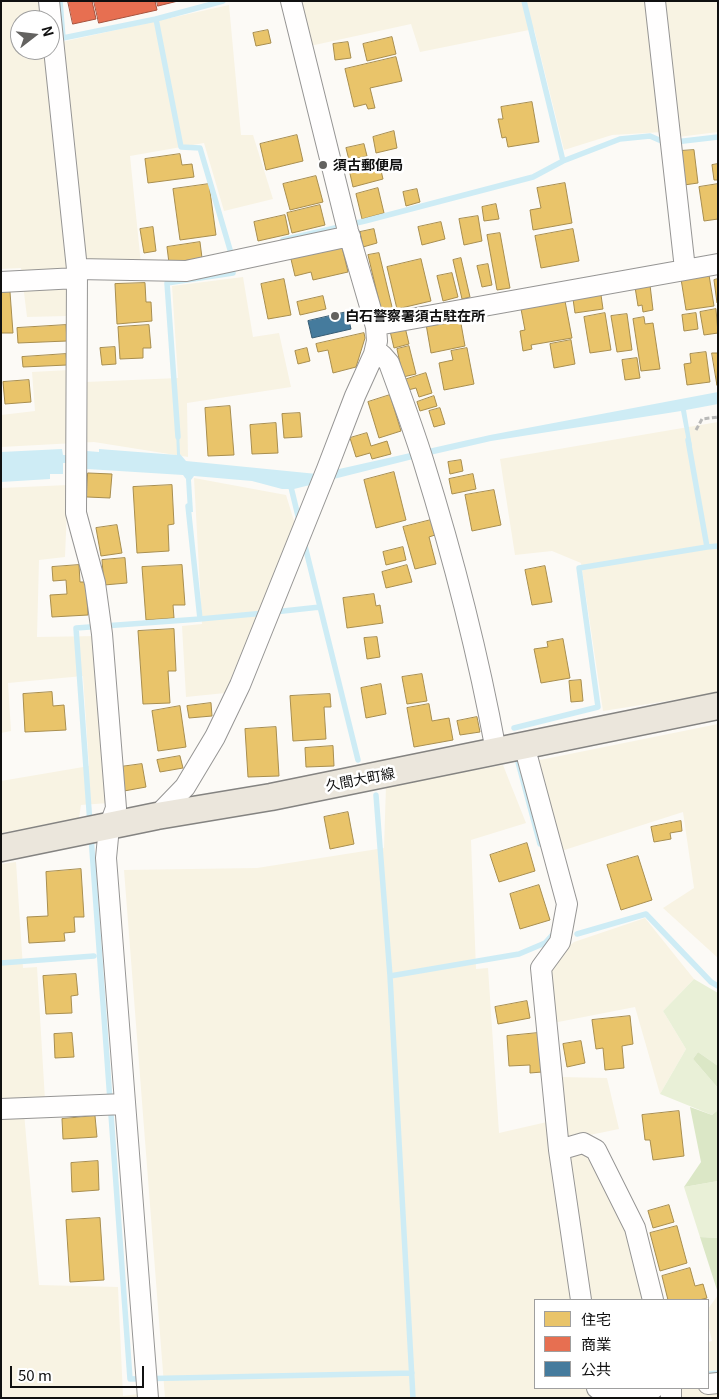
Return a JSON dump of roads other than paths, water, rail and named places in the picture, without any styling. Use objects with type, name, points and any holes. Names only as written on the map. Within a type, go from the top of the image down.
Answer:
[{"type":"main road","name":"久間大町線","points":[[1,848],[157,816],[271,797],[718,706]]},
{"type":"street","points":[[49,1],[77,274],[76,512],[95,583],[101,626],[116,808],[96,829],[106,858],[115,1104],[147,1385]]},
{"type":"street","points":[[157,816],[185,787],[215,736],[240,685],[378,341],[376,327],[348,228],[291,1]]},
{"type":"street","points":[[655,1],[685,269]]},
{"type":"street","points":[[1,282],[77,274],[186,271],[348,228]]},
{"type":"street","points":[[376,327],[383,324],[718,264]]},
{"type":"street","points":[[374,354],[382,355],[390,363],[421,453],[460,588],[482,679],[496,751]]},
{"type":"street","points":[[524,745],[567,904],[560,942],[541,968],[559,1150],[581,1299]]},
{"type":"street","points":[[1,1109],[115,1104]]},
{"type":"street","points":[[559,1150],[583,1142],[596,1150],[635,1228],[653,1299]]},
{"type":"street","points":[[599,1389],[602,1391],[637,1389]]},
{"type":"water","points":[[718,392],[718,404],[686,410],[692,446],[688,447],[681,411],[491,441],[294,489],[282,489],[252,481],[194,476],[191,480],[193,512],[188,512],[186,479],[183,475],[87,469],[87,463],[63,463],[63,474],[50,474],[50,479],[1,482],[1,452],[62,449],[63,455],[87,456],[87,451],[99,452],[99,449],[177,455],[176,429],[179,429],[180,454],[186,461],[317,474],[490,435]]},
{"type":"waterway","points":[[60,1],[63,38],[156,19],[181,147],[200,148],[231,253]]},
{"type":"waterway","points":[[156,19],[223,1]]},
{"type":"waterway","points":[[524,1],[563,161]]},
{"type":"waterway","points":[[283,240],[365,221],[533,177],[563,161],[620,139],[650,136],[666,143]]},
{"type":"waterway","points":[[675,142],[718,137]]},
{"type":"waterway","points":[[178,437],[167,283],[233,273],[232,264]]},
{"type":"waterway","points":[[514,728],[598,707],[579,568],[707,547],[688,440]]},
{"type":"waterway","points":[[290,483],[299,520]]},
{"type":"waterway","points":[[90,824],[76,628],[200,619],[188,506]]},
{"type":"waterway","points":[[304,542],[358,760]]},
{"type":"waterway","points":[[707,547],[718,546]]},
{"type":"waterway","points":[[274,612],[320,607]]},
{"type":"waterway","points":[[200,619],[265,613]]},
{"type":"waterway","points":[[518,762],[540,844]]},
{"type":"waterway","points":[[376,795],[390,976],[413,1398]]},
{"type":"waterway","points":[[91,836],[130,1379],[412,1373]]},
{"type":"waterway","points":[[577,934],[646,914],[711,982],[718,986]]},
{"type":"waterway","points":[[390,976],[519,954],[545,943],[555,932]]},
{"type":"waterway","points":[[1,963],[94,956]]},
{"type":"waterway","points":[[709,1374],[718,1373]]},
{"type":"place","name":"須古郵便局","points":[[323,165]]},
{"type":"place","name":"白石警察署須古駐在所","points":[[335,316]]}]
